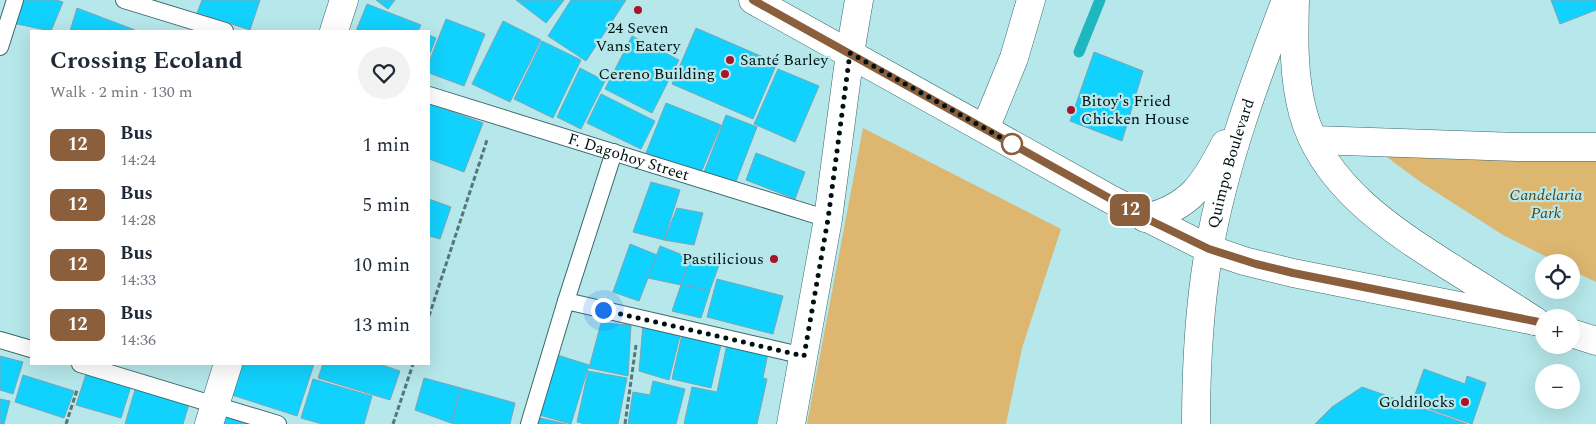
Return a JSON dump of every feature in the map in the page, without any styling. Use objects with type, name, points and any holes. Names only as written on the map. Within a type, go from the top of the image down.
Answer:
[{"type":"main road","points":[[334,30],[344,0]]},
{"type":"main road","points":[[753,0],[1145,218],[1209,249],[1293,273],[1535,321]]},
{"type":"main road","points":[[791,424],[828,219],[859,0]]},
{"type":"main road","points":[[985,129],[1014,58],[1031,0]]},
{"type":"main road","name":"Quimpo Boulevard","points":[[1196,424],[1199,334],[1209,249],[1220,200],[1249,98],[1286,0]]},
{"type":"main road","points":[[1296,0],[1294,39],[1298,89],[1303,115],[1322,156],[1345,186],[1374,214],[1410,241],[1535,319]]},
{"type":"main road","points":[[1145,218],[1167,212],[1179,206],[1198,188],[1218,158],[1249,98]]},
{"type":"main road","points":[[1314,140],[1517,147],[1596,147]]},
{"type":"main road","points":[[1580,336],[1596,341]]},
{"type":"main road","points":[[212,414],[228,365]]},
{"type":"lane","points":[[0,47],[15,0]]},
{"type":"lane","points":[[124,0],[222,30]]},
{"type":"lane","name":"F. Dagohoy Street","points":[[430,95],[828,219]]},
{"type":"lane","points":[[529,424],[614,152]]},
{"type":"lane","points":[[566,301],[804,356]]},
{"type":"lane","points":[[0,340],[30,349]]},
{"type":"lane","points":[[82,365],[212,414],[278,424]]},
{"type":"path","points":[[430,313],[495,116]]},
{"type":"path","points":[[625,424],[640,319]]},
{"type":"path","points":[[66,424],[82,365]]},
{"type":"path","points":[[393,424],[413,365]]},
{"type":"green space","points":[[863,128],[1061,229],[1022,348],[1006,424],[807,424]]},
{"type":"green space","name":"Candelaria Park","points":[[1380,152],[1596,159],[1596,282],[1580,274],[1580,254],[1541,254],[1503,235],[1422,183]]},
{"type":"building","points":[[20,0],[56,0],[63,2],[51,30],[12,23]]},
{"type":"building","points":[[202,0],[260,0],[250,30],[197,13]]},
{"type":"building","points":[[376,0],[395,0],[388,9]]},
{"type":"building","points":[[516,0],[564,0],[546,23]]},
{"type":"building","points":[[571,0],[626,0],[586,61],[548,36]]},
{"type":"building","points":[[1551,0],[1596,0],[1596,10],[1560,24]]},
{"type":"building","points":[[367,4],[421,25],[418,30],[356,30]]},
{"type":"building","points":[[77,8],[135,30],[70,30]]},
{"type":"building","points":[[446,19],[485,34],[464,86],[430,73],[430,59]]},
{"type":"building","points":[[503,21],[541,40],[510,102],[472,84]]},
{"type":"building","name":"Cereno Building","points":[[696,28],[777,63],[753,119],[672,84]]},
{"type":"building","points":[[430,35],[436,38],[430,53]]},
{"type":"building","points":[[632,36],[679,60],[652,113],[605,89]]},
{"type":"building","points":[[542,41],[581,60],[553,118],[514,99]]},
{"type":"building","points":[[1094,52],[1143,71],[1122,141],[1070,121]]},
{"type":"building","points":[[580,68],[605,81],[581,129],[557,117]]},
{"type":"building","points":[[778,69],[819,86],[795,142],[754,124]]},
{"type":"building","points":[[601,94],[655,121],[641,149],[587,123]]},
{"type":"building","points":[[430,103],[483,123],[464,172],[430,159]]},
{"type":"building","points":[[666,103],[721,125],[700,175],[646,153]]},
{"type":"building","points":[[726,115],[757,127],[735,184],[704,172]]},
{"type":"building","points":[[756,153],[805,172],[795,199],[746,180]]},
{"type":"building","points":[[651,182],[680,190],[664,240],[633,232]]},
{"type":"building","points":[[430,199],[451,207],[440,239],[430,236]]},
{"type":"building","points":[[677,208],[703,213],[694,245],[664,240]]},
{"type":"building","points":[[630,244],[657,255],[639,301],[613,292]]},
{"type":"building","points":[[660,246],[690,258],[681,285],[648,278]]},
{"type":"building","points":[[690,258],[719,265],[710,290],[681,285]]},
{"type":"building","points":[[717,279],[783,296],[773,334],[707,317]]},
{"type":"building","points":[[681,285],[710,290],[701,318],[672,311]]},
{"type":"building","points":[[601,323],[631,325],[628,376],[589,368]]},
{"type":"building","points":[[643,325],[680,336],[669,380],[639,371]]},
{"type":"building","points":[[683,330],[722,340],[711,388],[672,379]]},
{"type":"building","points":[[727,344],[768,353],[763,378],[767,379],[757,424],[684,424],[692,387],[717,392]]},
{"type":"building","points":[[551,353],[589,365],[571,424],[532,413]]},
{"type":"building","points":[[0,356],[23,362],[13,394],[0,390]]},
{"type":"building","points":[[242,365],[314,365],[297,416],[232,395]]},
{"type":"building","points":[[323,365],[382,365],[400,371],[390,400],[318,378]]},
{"type":"building","points":[[1424,369],[1465,384],[1467,376],[1486,383],[1472,424],[1412,403]]},
{"type":"building","points":[[588,371],[627,378],[618,424],[585,424],[577,422]]},
{"type":"building","points":[[86,374],[132,383],[121,418],[76,405]]},
{"type":"building","points":[[23,375],[74,391],[64,418],[15,402]]},
{"type":"building","points":[[424,378],[461,388],[451,423],[415,410]]},
{"type":"building","points":[[313,379],[372,396],[364,424],[322,424],[301,418]]},
{"type":"building","points":[[653,381],[685,389],[676,424],[628,424],[633,392],[650,395]]},
{"type":"building","points":[[136,386],[190,401],[183,424],[125,424]]},
{"type":"building","points":[[1362,387],[1467,424],[1315,424],[1332,407]]},
{"type":"building","points":[[461,388],[515,403],[510,424],[451,423]]},
{"type":"building","points":[[0,399],[10,401],[4,424],[0,424]]},
{"type":"building","points":[[220,412],[257,424],[217,424]]},
{"type":"building","points":[[536,417],[566,424],[534,424]]},
{"type":"waterway","points":[[1079,52],[1100,0]]},
{"type":"bus line","name":"12","points":[[753,0],[1145,218],[1209,249],[1256,264],[1293,273],[1535,321]]},
{"type":"place","name":"24 Seven Vans Eatery","points":[[638,10]]},
{"type":"place","name":"Santé Barley","points":[[730,60]]},
{"type":"place","name":"Cereno Building","points":[[725,74]]},
{"type":"place","name":"Bitoy's Fried Chicken House","points":[[1071,110]]},
{"type":"place","name":"Pastilicious","points":[[774,259]]},
{"type":"place","name":"Goldilocks","points":[[1465,402]]},
{"type":"route","points":[[603,310],[804,356],[828,219],[850,53],[1018,147],[1012,144]]}]
